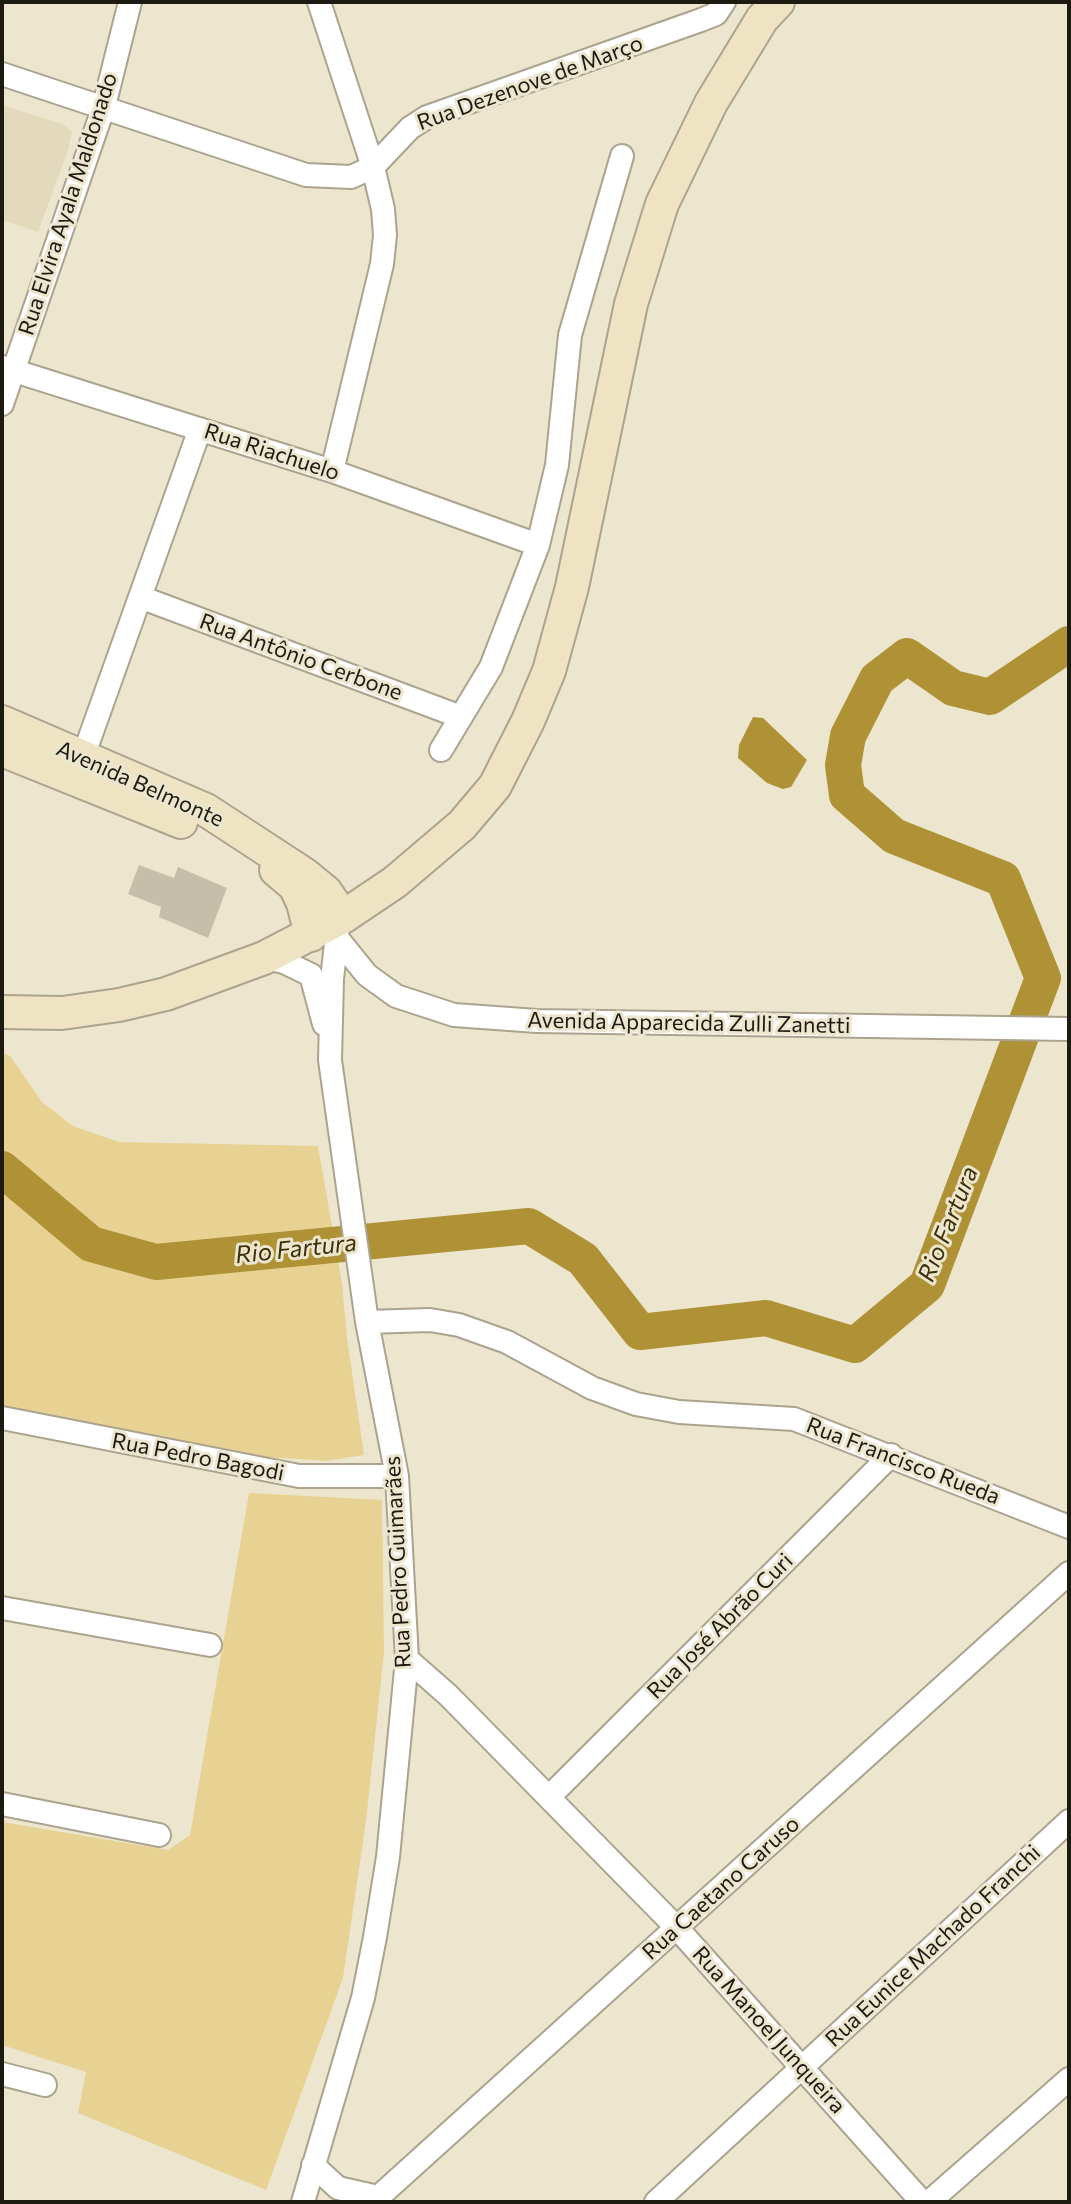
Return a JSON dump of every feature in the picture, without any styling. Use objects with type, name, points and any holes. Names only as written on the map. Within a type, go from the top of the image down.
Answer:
[{"type":"main road","points":[[201,981],[412,869],[462,825],[495,786],[549,671],[572,587],[631,304],[662,204],[711,103],[762,19],[778,2]]},
{"type":"main road","name":"Avenida Belmonte","points":[[2,722],[79,769],[260,860],[329,915]]},
{"type":"main road","name":"Avenida Belmonte","points":[[2,750],[79,769]]},
{"type":"main road","points":[[2,1012],[62,1013],[166,994],[264,958],[329,915]]},
{"type":"street","name":"Rua Elvira Ayala Maldonado","points":[[2,404],[7,369],[104,106],[130,2]]},
{"type":"street","points":[[319,2],[373,167],[383,209],[385,235],[382,264],[332,471]]},
{"type":"street","name":"Rua Dezenove de Março","points":[[373,167],[410,128],[427,117],[701,20],[716,14],[724,2]]},
{"type":"street","points":[[2,74],[306,175],[351,177],[373,167]]},
{"type":"street","points":[[441,750],[491,667],[538,545],[561,437],[570,335],[622,156]]},
{"type":"street","name":"Rua Riachuelo","points":[[7,369],[332,471],[538,545]]},
{"type":"street","points":[[79,769],[200,429]]},
{"type":"street","name":"Rua Antônio Cerbone","points":[[140,597],[461,717]]},
{"type":"street","points":[[329,915],[311,975],[330,1060]]},
{"type":"street","name":"Rua Pedro Guimarães","points":[[303,2202],[363,1998],[375,1937],[388,1857],[407,1659],[397,1476],[367,1322],[330,1060],[334,962],[329,915]]},
{"type":"street","name":"Avenida Apparecida Zulli Zanetti","points":[[329,915],[367,975],[396,996],[454,1015],[537,1021],[1058,1029]]},
{"type":"street","points":[[264,958],[284,962],[311,975]]},
{"type":"street","points":[[311,975],[314,966],[319,963],[334,962],[367,975]]},
{"type":"street","name":"Rua Francisco Rueda","points":[[367,1322],[430,1320],[459,1325],[507,1342],[592,1388],[636,1404],[679,1412],[794,1419],[1069,1527]]},
{"type":"street","name":"Rua Pedro Bagodi","points":[[2,1418],[299,1476],[397,1476]]},
{"type":"street","name":"Rua José Abrão Curi","points":[[549,1797],[891,1455]]},
{"type":"street","name":"Rua Caetano Caruso","points":[[375,2200],[1069,1573]]},
{"type":"street","points":[[2,1608],[210,1645]]},
{"type":"street","name":"Rua Manoel Junqueira","points":[[407,1659],[448,1695],[677,1928],[922,2202]]},
{"type":"street","points":[[2,1804],[159,1835]]},
{"type":"street","name":"Rua Eunice Machado Franchi","points":[[656,2202],[1069,1821]]},
{"type":"street","points":[[2,2074],[45,2085]]},
{"type":"street","points":[[929,2202],[1069,2079]]},
{"type":"street","points":[[313,2165],[338,2188],[375,2200]]},
{"type":"shaded area","points":[[2,105],[62,124],[72,131],[38,232],[2,220]]},
{"type":"shaded area","points":[[753,717],[763,718],[807,760],[791,787],[783,789],[767,783],[738,758],[739,745]]},
{"type":"shaded area","points":[[2,1052],[10,1056],[42,1102],[73,1126],[119,1142],[318,1146],[342,1284],[364,1455],[326,1461],[164,1450],[2,1408]]},
{"type":"shaded area","points":[[249,1493],[382,1500],[384,1652],[366,1821],[343,1978],[266,2190],[78,2113],[86,2072],[2,2045],[2,1822],[168,1850],[190,1835]]},
{"type":"building","points":[[139,865],[174,878],[178,867],[227,888],[208,938],[159,917],[161,907],[128,894]]},
{"type":"waterway","name":"Rio Fartura","points":[[2,1169],[91,1244],[156,1262],[529,1226],[583,1259],[640,1332],[766,1318],[855,1345],[927,1285],[1043,978],[1003,879],[894,836],[847,795],[843,765],[848,736],[877,679],[907,656],[953,688],[990,697],[1069,644]]}]
